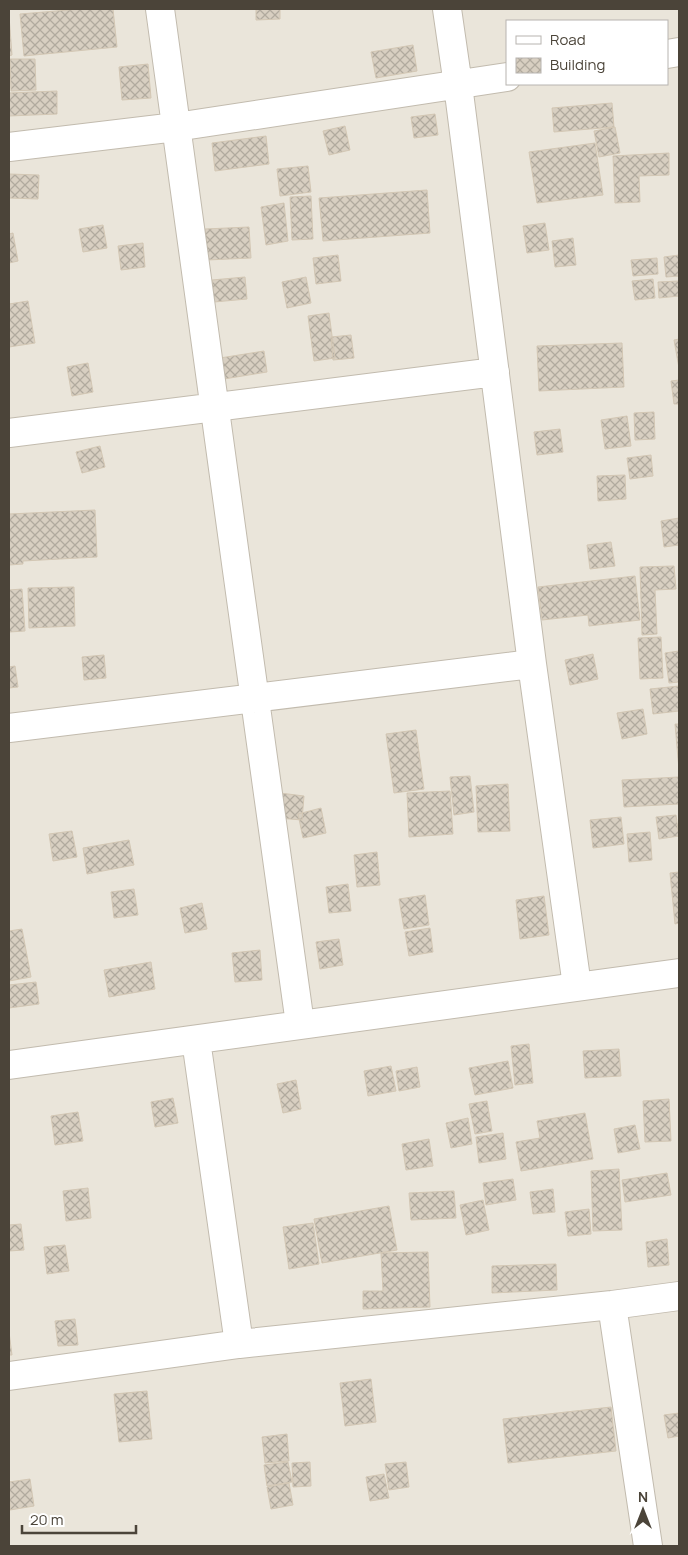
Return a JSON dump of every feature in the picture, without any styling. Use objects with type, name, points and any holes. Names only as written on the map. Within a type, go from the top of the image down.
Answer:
[{"type":"street","points":[[160,9],[300,1024]]},
{"type":"street","points":[[447,9],[576,986]]},
{"type":"street","points":[[9,147],[176,127],[506,77]]},
{"type":"street","points":[[9,433],[495,372]]},
{"type":"street","points":[[9,728],[532,664]]},
{"type":"street","points":[[9,1065],[679,973]]},
{"type":"street","points":[[196,1040],[239,1344]]},
{"type":"street","points":[[9,1376],[239,1344],[612,1305],[679,1296]]},
{"type":"street","points":[[612,1305],[648,1546]]},
{"type":"shaded area","points":[[9,9],[679,9],[679,1546],[9,1546]]},
{"type":"building","points":[[80,9],[113,9],[117,47],[24,56],[20,14]]},
{"type":"building","points":[[256,9],[280,9],[280,19],[256,20]]},
{"type":"building","points":[[9,16],[12,55],[9,56]]},
{"type":"building","points":[[413,45],[417,71],[376,78],[371,52]]},
{"type":"building","points":[[10,59],[35,59],[36,90],[11,91]]},
{"type":"building","points":[[148,64],[151,98],[122,100],[119,67]]},
{"type":"building","points":[[57,91],[57,114],[9,116],[9,93]]},
{"type":"building","points":[[612,103],[614,127],[554,132],[552,108]]},
{"type":"building","points":[[435,114],[438,135],[414,138],[411,117]]},
{"type":"building","points":[[345,126],[350,150],[329,155],[323,131]]},
{"type":"building","points":[[615,127],[620,153],[599,157],[594,131]]},
{"type":"building","points":[[266,136],[269,164],[215,171],[212,143]]},
{"type":"building","points":[[595,143],[603,195],[537,203],[529,152]]},
{"type":"building","points":[[669,153],[669,175],[639,176],[640,202],[615,203],[613,156]]},
{"type":"building","points":[[308,166],[311,192],[280,196],[277,169]]},
{"type":"building","points":[[9,174],[39,175],[38,199],[9,198]]},
{"type":"building","points":[[427,190],[430,233],[323,241],[319,198]]},
{"type":"building","points":[[311,196],[313,239],[292,240],[290,197]]},
{"type":"building","points":[[284,203],[288,241],[266,245],[261,207]]},
{"type":"building","points":[[545,223],[549,250],[527,253],[523,226]]},
{"type":"building","points":[[103,225],[107,248],[83,252],[79,229]]},
{"type":"building","points":[[249,227],[251,258],[207,260],[205,229]]},
{"type":"building","points":[[13,233],[18,261],[9,263],[9,234]]},
{"type":"building","points":[[573,238],[576,265],[555,267],[552,241]]},
{"type":"building","points":[[143,243],[145,267],[121,270],[118,246]]},
{"type":"building","points":[[338,255],[341,281],[316,284],[313,258]]},
{"type":"building","points":[[679,255],[679,276],[666,277],[664,257]]},
{"type":"building","points":[[657,258],[658,274],[633,276],[631,260]]},
{"type":"building","points":[[245,277],[247,299],[214,302],[212,280]]},
{"type":"building","points":[[306,277],[311,303],[287,308],[282,282]]},
{"type":"building","points":[[653,279],[655,298],[635,300],[632,281]]},
{"type":"building","points":[[679,281],[679,296],[659,298],[658,282]]},
{"type":"building","points":[[28,301],[35,343],[9,347],[9,304]]},
{"type":"building","points":[[329,313],[335,358],[314,361],[308,316]]},
{"type":"building","points":[[351,335],[354,358],[333,360],[331,337]]},
{"type":"building","points":[[679,339],[679,368],[674,340]]},
{"type":"building","points":[[622,343],[624,387],[539,391],[537,346]]},
{"type":"building","points":[[264,351],[267,372],[224,379],[220,358]]},
{"type":"building","points":[[88,363],[93,392],[72,396],[67,367]]},
{"type":"building","points":[[679,380],[679,404],[674,404],[671,381]]},
{"type":"building","points":[[654,412],[655,439],[635,440],[634,413]]},
{"type":"building","points":[[627,416],[631,446],[605,449],[601,420]]},
{"type":"building","points":[[560,429],[563,452],[537,455],[534,432]]},
{"type":"building","points":[[100,446],[105,467],[82,473],[76,452]]},
{"type":"building","points":[[651,455],[653,476],[630,479],[627,458]]},
{"type":"building","points":[[625,475],[626,499],[598,501],[597,476]]},
{"type":"building","points":[[95,510],[97,557],[23,561],[23,564],[9,565],[9,514]]},
{"type":"building","points":[[679,518],[679,545],[664,547],[661,521]]},
{"type":"building","points":[[611,542],[615,566],[590,569],[587,545]]},
{"type":"building","points":[[674,566],[676,589],[655,590],[657,634],[642,635],[640,567]]},
{"type":"building","points":[[635,576],[640,620],[589,626],[588,615],[542,620],[538,587]]},
{"type":"building","points":[[74,587],[75,626],[29,628],[28,588]]},
{"type":"building","points":[[22,589],[25,631],[9,632],[9,590]]},
{"type":"building","points":[[661,637],[663,678],[640,679],[638,638]]},
{"type":"building","points":[[679,651],[679,682],[669,683],[665,653]]},
{"type":"building","points":[[593,654],[598,679],[570,685],[565,660]]},
{"type":"building","points":[[104,655],[106,678],[84,680],[82,657]]},
{"type":"building","points":[[15,666],[18,687],[9,688],[9,667]]},
{"type":"building","points":[[679,686],[679,711],[653,714],[650,689]]},
{"type":"building","points":[[643,709],[647,734],[622,739],[617,713]]},
{"type":"building","points":[[675,724],[679,724],[679,770]]},
{"type":"building","points":[[416,730],[424,789],[394,793],[386,734]]},
{"type":"building","points":[[470,776],[474,812],[454,815],[450,777]]},
{"type":"building","points":[[679,777],[679,804],[624,807],[622,780]]},
{"type":"building","points":[[508,784],[510,831],[478,832],[476,786]]},
{"type":"building","points":[[450,791],[453,834],[409,837],[407,793]]},
{"type":"building","points":[[280,793],[304,796],[302,820],[278,818]]},
{"type":"building","points":[[321,808],[326,833],[303,838],[298,814]]},
{"type":"building","points":[[676,815],[679,836],[659,839],[656,817]]},
{"type":"building","points":[[621,817],[624,844],[593,848],[590,820]]},
{"type":"building","points":[[72,831],[77,857],[53,861],[49,834]]},
{"type":"building","points":[[650,832],[652,860],[629,862],[627,834]]},
{"type":"building","points":[[129,840],[134,865],[87,874],[83,848]]},
{"type":"building","points":[[377,852],[380,885],[357,887],[354,855]]},
{"type":"building","points":[[679,872],[679,923],[675,924],[670,873]]},
{"type":"building","points":[[348,884],[351,911],[329,913],[326,887]]},
{"type":"building","points":[[134,889],[138,915],[114,918],[111,892]]},
{"type":"building","points":[[425,895],[429,925],[404,929],[399,899]]},
{"type":"building","points":[[544,896],[549,935],[520,939],[516,900]]},
{"type":"building","points":[[202,903],[207,929],[185,933],[180,908]]},
{"type":"building","points":[[430,928],[433,952],[409,956],[405,932]]},
{"type":"building","points":[[22,929],[31,977],[9,981],[9,931]]},
{"type":"building","points":[[339,939],[343,965],[320,969],[316,942]]},
{"type":"building","points":[[260,950],[262,980],[235,982],[232,953]]},
{"type":"building","points":[[151,962],[155,989],[109,997],[104,970]]},
{"type":"building","points":[[36,982],[39,1004],[9,1008],[9,985]]},
{"type":"building","points":[[529,1044],[533,1083],[515,1085],[511,1046]]},
{"type":"building","points":[[619,1049],[621,1076],[585,1078],[583,1051]]},
{"type":"building","points":[[508,1061],[513,1088],[475,1095],[469,1068]]},
{"type":"building","points":[[391,1066],[396,1091],[368,1096],[364,1071]]},
{"type":"building","points":[[417,1067],[420,1087],[399,1091],[396,1071]]},
{"type":"building","points":[[296,1080],[301,1109],[283,1113],[277,1084]]},
{"type":"building","points":[[173,1098],[178,1123],[155,1127],[151,1102]]},
{"type":"building","points":[[669,1099],[671,1141],[645,1142],[643,1101]]},
{"type":"building","points":[[487,1101],[492,1131],[475,1134],[469,1104]]},
{"type":"building","points":[[78,1112],[83,1141],[55,1145],[51,1116]]},
{"type":"building","points":[[585,1113],[593,1159],[521,1171],[516,1142],[540,1138],[537,1121]]},
{"type":"building","points":[[468,1118],[472,1144],[451,1148],[446,1123]]},
{"type":"building","points":[[635,1125],[640,1149],[618,1153],[614,1129]]},
{"type":"building","points":[[503,1133],[506,1159],[479,1163],[476,1137]]},
{"type":"building","points":[[429,1139],[433,1166],[406,1170],[402,1144]]},
{"type":"building","points":[[619,1169],[622,1230],[593,1231],[591,1171]]},
{"type":"building","points":[[667,1173],[671,1195],[625,1202],[622,1180]]},
{"type":"building","points":[[513,1179],[516,1200],[486,1205],[483,1183]]},
{"type":"building","points":[[88,1188],[91,1218],[66,1221],[63,1191]]},
{"type":"building","points":[[553,1189],[555,1212],[533,1214],[530,1192]]},
{"type":"building","points":[[454,1191],[456,1218],[411,1220],[409,1193]]},
{"type":"building","points":[[483,1200],[489,1230],[466,1235],[460,1205]]},
{"type":"building","points":[[389,1206],[397,1250],[322,1263],[314,1219]]},
{"type":"building","points":[[589,1209],[591,1234],[568,1236],[565,1212]]},
{"type":"building","points":[[313,1223],[319,1264],[289,1269],[283,1227]]},
{"type":"building","points":[[21,1224],[24,1250],[9,1251],[9,1225]]},
{"type":"building","points":[[667,1239],[669,1265],[648,1267],[646,1242]]},
{"type":"building","points":[[65,1245],[69,1271],[47,1274],[44,1247]]},
{"type":"building","points":[[428,1252],[430,1307],[363,1309],[363,1291],[383,1291],[381,1253]]},
{"type":"building","points":[[556,1264],[557,1290],[492,1293],[492,1266]]},
{"type":"building","points":[[75,1319],[78,1345],[58,1346],[55,1321]]},
{"type":"building","points":[[9,1332],[12,1355],[9,1355]]},
{"type":"building","points":[[371,1379],[376,1422],[345,1426],[340,1383]]},
{"type":"building","points":[[147,1391],[152,1439],[119,1442],[114,1394]]},
{"type":"building","points":[[611,1407],[616,1451],[508,1463],[503,1419]]},
{"type":"building","points":[[679,1413],[679,1436],[668,1438],[664,1415]]},
{"type":"building","points":[[287,1434],[289,1461],[265,1463],[262,1437]]},
{"type":"building","points":[[288,1462],[292,1482],[267,1486],[264,1465]]},
{"type":"building","points":[[310,1462],[311,1486],[293,1487],[292,1463]]},
{"type":"building","points":[[406,1462],[409,1487],[389,1490],[385,1464]]},
{"type":"building","points":[[384,1474],[389,1498],[370,1501],[366,1477]]},
{"type":"building","points":[[30,1479],[34,1506],[10,1510],[9,1482]]},
{"type":"building","points":[[289,1483],[293,1505],[271,1509],[267,1487]]}]
